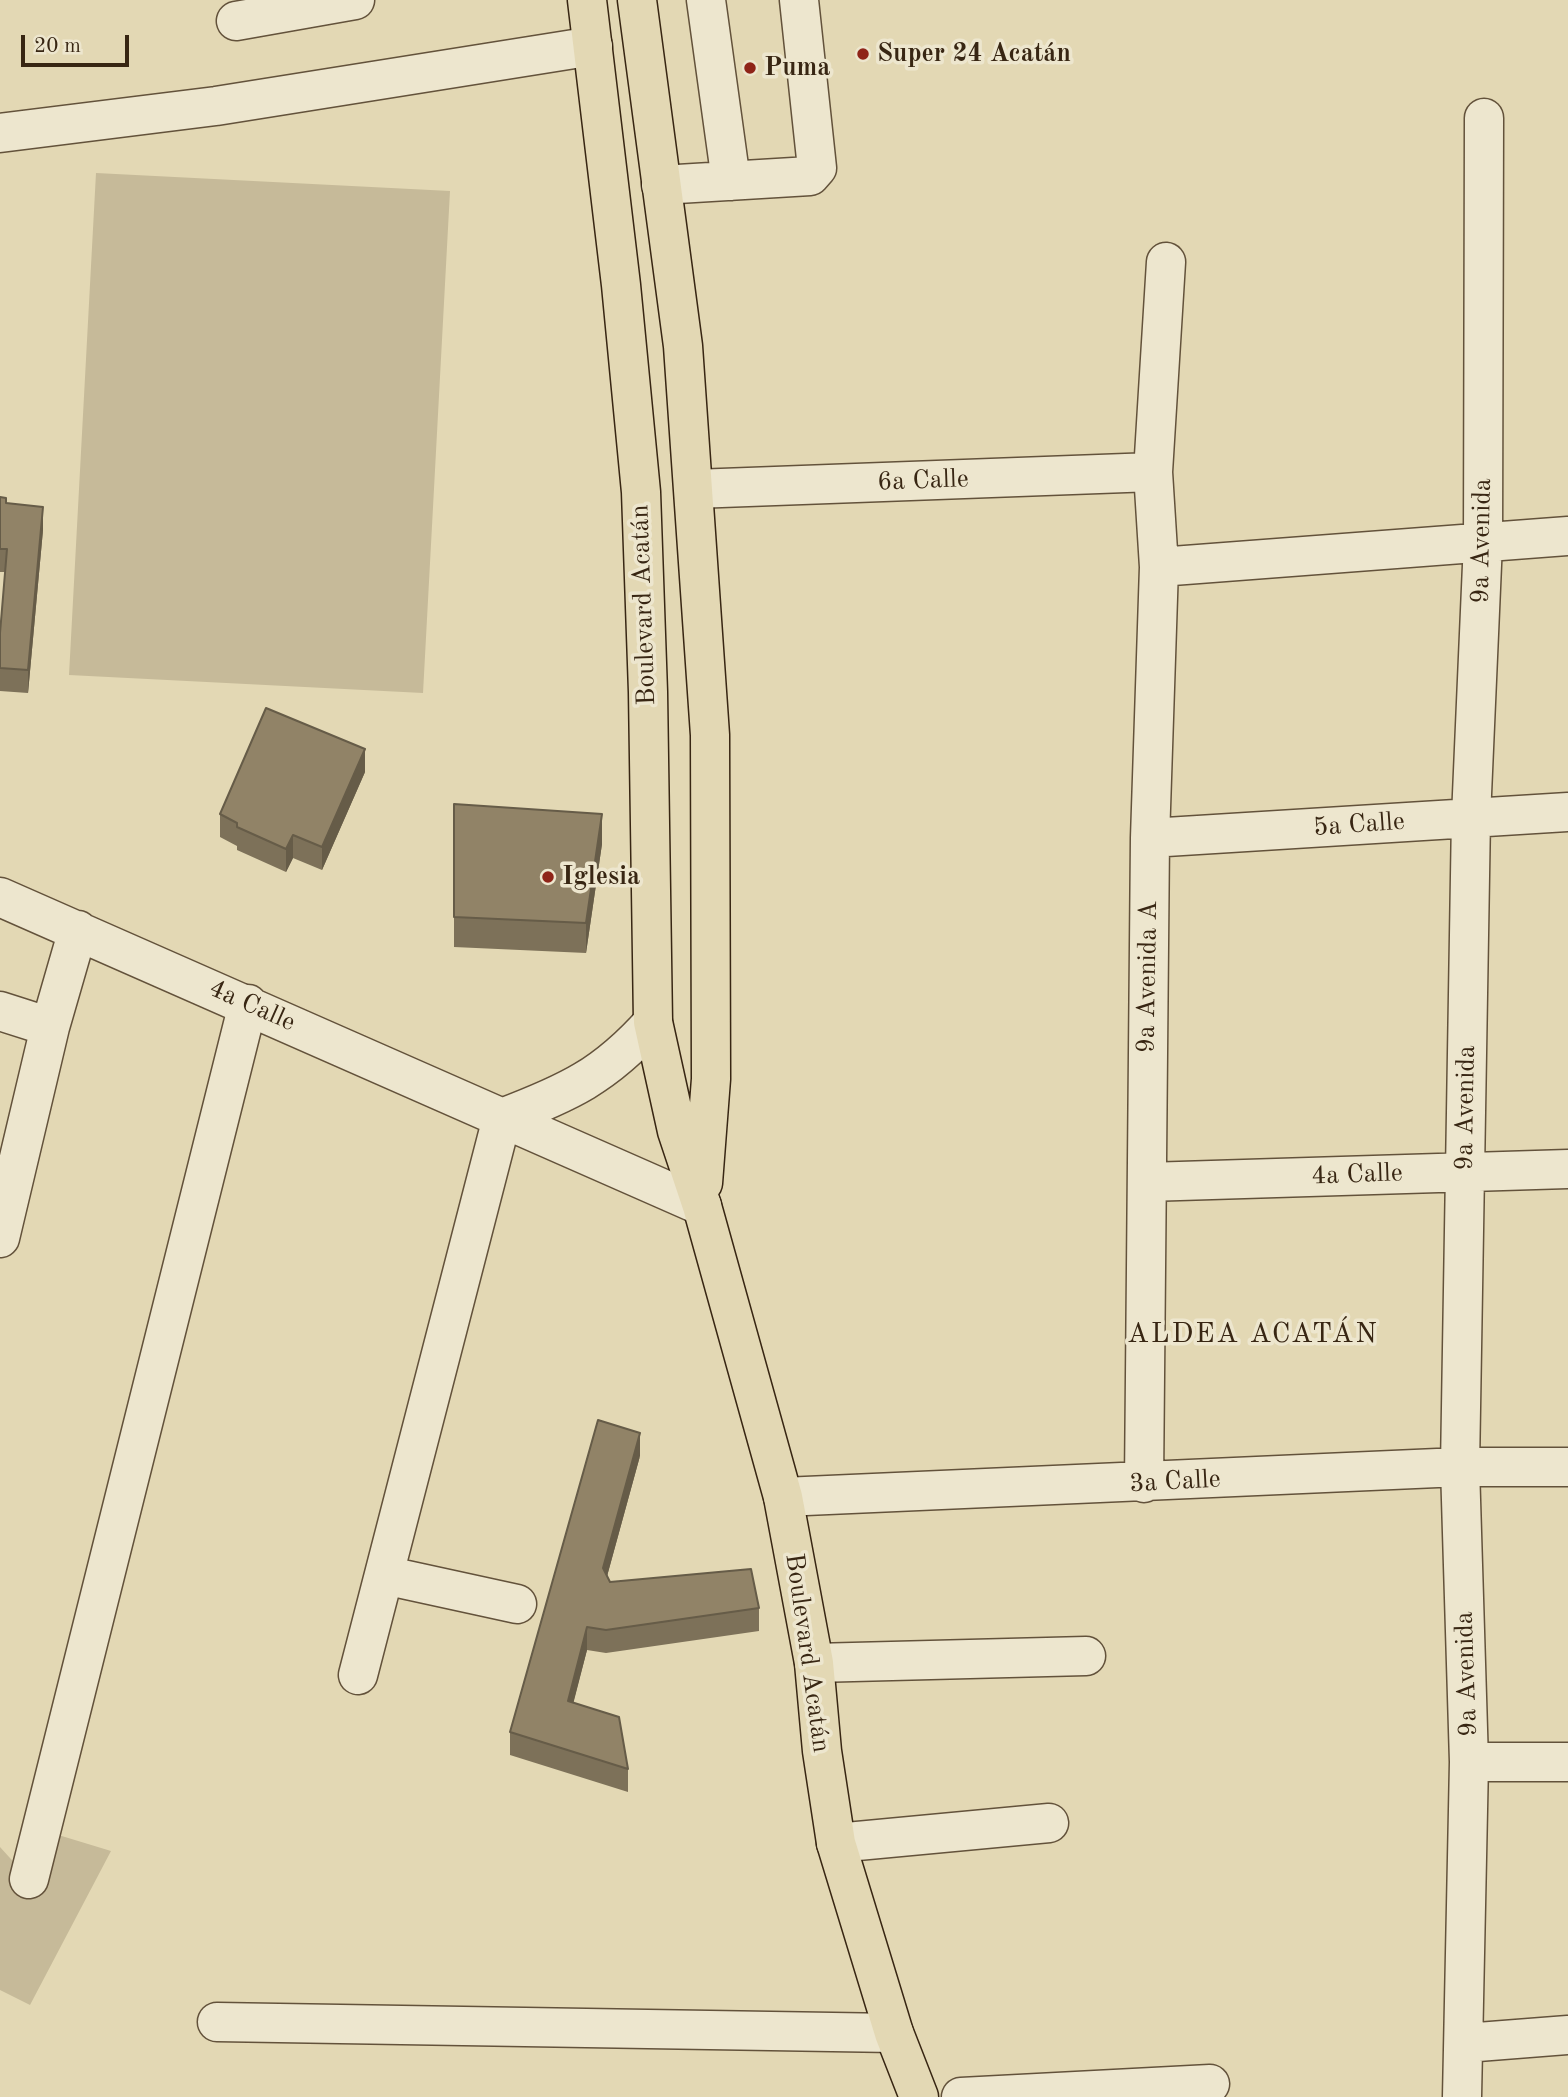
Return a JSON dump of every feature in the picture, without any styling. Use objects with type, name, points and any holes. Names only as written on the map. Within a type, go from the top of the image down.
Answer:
[{"type":"main road","name":"Boulevard Acatán","points":[[587,0],[641,492],[648,692],[653,1023],[692,1129],[702,1206],[783,1497],[814,1663],[822,1751],[836,1843],[894,2034],[919,2097]]},
{"type":"main road","name":"Boulevard Acatán","points":[[638,0],[683,346],[710,735],[710,1079],[692,1129]]},
{"type":"street","points":[[236,21],[355,0]]},
{"type":"street","points":[[706,0],[731,181]]},
{"type":"street","points":[[661,185],[810,176],[817,168],[799,0]]},
{"type":"street","points":[[0,132],[216,106],[593,46]]},
{"type":"street","name":"9a Avenida","points":[[1462,2097],[1469,1762],[1460,1468],[1471,817],[1483,542],[1483,118]]},
{"type":"street","points":[[1153,472],[1166,262]]},
{"type":"street","name":"6a Calle","points":[[694,489],[1153,472]]},
{"type":"street","name":"9a Avenida A","points":[[1144,1483],[1150,838],[1159,567],[1153,472]]},
{"type":"street","points":[[1159,567],[1568,536]]},
{"type":"street","name":"5a Calle","points":[[1150,838],[1568,811]]},
{"type":"street","name":"4a Calle","points":[[0,897],[702,1206]]},
{"type":"street","points":[[0,1238],[50,1027],[78,930]]},
{"type":"street","points":[[29,1879],[247,1004]]},
{"type":"street","points":[[0,1011],[50,1027]]},
{"type":"street","points":[[358,1675],[502,1118],[565,1094],[602,1072],[653,1023]]},
{"type":"street","name":"4a Calle","points":[[1147,1182],[1568,1169]]},
{"type":"street","name":"3a Calle","points":[[783,1497],[1460,1468],[1568,1467]]},
{"type":"street","points":[[384,1575],[517,1604]]},
{"type":"street","points":[[814,1663],[1086,1656]]},
{"type":"street","points":[[1469,1762],[1568,1762]]},
{"type":"street","points":[[836,1843],[1049,1822]]},
{"type":"street","points":[[216,2022],[894,2034]]},
{"type":"street","points":[[1465,2042],[1568,2035]]},
{"type":"street","points":[[961,2097],[1210,2084]]},
{"type":"shaded area","points":[[96,173],[450,191],[423,693],[69,675]]},
{"type":"shaded area","points":[[42,1830],[111,1851],[30,2005],[0,1990],[0,1847],[29,1879]]},
{"type":"building","points":[[0,497],[6,498],[6,503],[43,507],[28,670],[0,668],[7,549],[0,549]]},
{"type":"building","points":[[266,708],[365,749],[322,847],[293,835],[286,849],[237,827],[237,823],[220,814]]},
{"type":"building","points":[[454,804],[602,814],[586,923],[454,917]]},
{"type":"building","points":[[598,1420],[640,1433],[603,1568],[610,1582],[751,1569],[759,1608],[606,1630],[587,1627],[568,1701],[619,1717],[628,1769],[510,1732]]},
{"type":"place","name":"Super 24 Acatán","points":[[863,54]]},
{"type":"place","name":"Puma","points":[[750,68]]},
{"type":"place","name":"Iglesia","points":[[548,877]]},
{"type":"district","name":"ALDEA ACATÁN","points":[[1253,1335]]}]
